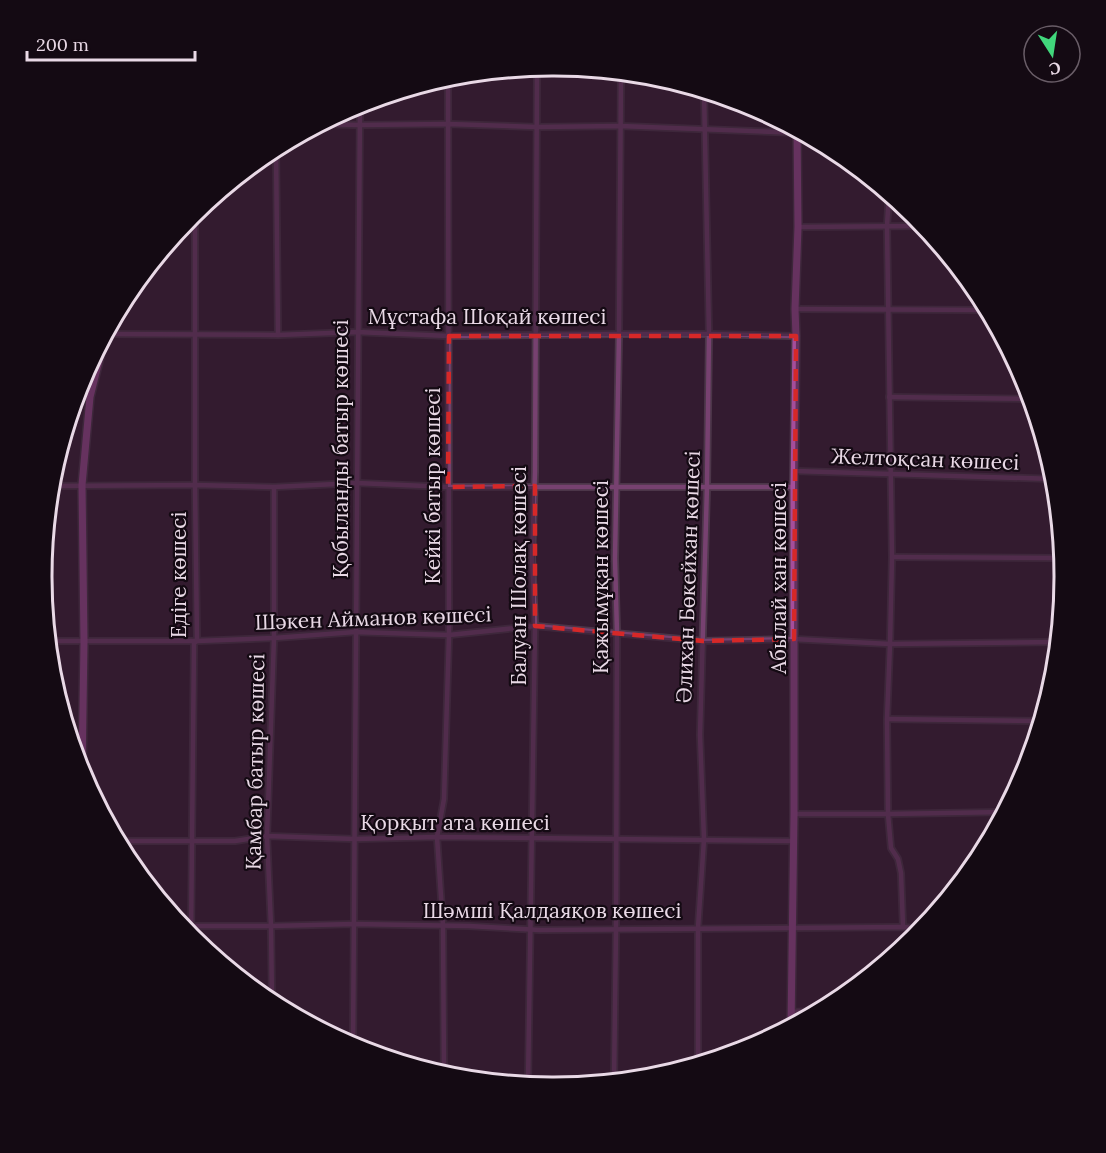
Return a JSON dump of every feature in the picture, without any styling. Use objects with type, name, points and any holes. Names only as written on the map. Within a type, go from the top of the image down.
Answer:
[{"type":"street","name":"Балуан Шолақ көшесі","points":[[528,1076],[535,626],[532,557],[535,486],[537,76]]},
{"type":"street","name":"Қажымұқан көшесі","points":[[614,1073],[615,559],[621,81]]},
{"type":"street","name":"Кейкі батыр көшесі","points":[[444,1065],[442,926],[437,837],[444,799],[449,635],[448,88]]},
{"type":"street","name":"Әлихан Бөкейхан көшесі","points":[[698,1055],[698,928],[704,839],[700,735],[710,334],[704,100]]},
{"type":"street","name":"Қобыланды батыр көшесі","points":[[353,1035],[359,115]]},
{"type":"street","points":[[339,124],[620,126],[781,131]]},
{"type":"street","name":"Абылай хан көшесі","points":[[792,1016],[795,309],[799,141]]},
{"type":"street","points":[[276,159],[278,335]]},
{"type":"street","points":[[888,204],[892,557],[887,719],[888,814],[891,848],[901,873],[903,927]]},
{"type":"street","points":[[798,226],[910,226]]},
{"type":"street","name":"Едіге көшесі","points":[[191,922],[195,643],[197,641],[195,227]]},
{"type":"street","points":[[795,309],[976,310]]},
{"type":"street","name":"Мұстафа Шоқай көшесі","points":[[115,335],[278,335],[357,332],[449,336],[710,334],[796,336]]},
{"type":"street","points":[[82,746],[82,485],[90,397],[95,375]]},
{"type":"street","points":[[889,397],[1020,399]]},
{"type":"street","name":"Желтоқсан көшесі","points":[[795,471],[1044,479]]},
{"type":"street","points":[[61,486],[274,487],[357,483],[448,487],[794,487]]},
{"type":"street","name":"Қамбар батыр көшесі","points":[[272,991],[272,926],[267,836],[273,638],[274,487]]},
{"type":"street","points":[[892,557],[1053,558]]},
{"type":"street","name":"Шәкен Айманов көшесі","points":[[57,641],[197,641],[355,632],[449,635],[535,626],[703,641],[794,639],[890,644],[1049,642]]},
{"type":"street","points":[[887,719],[1032,721]]},
{"type":"street","points":[[794,814],[994,812]]},
{"type":"street","name":"Қорқыт ата көшесі","points":[[128,841],[236,841],[267,836],[355,839],[437,837],[793,841]]},
{"type":"street","name":"Шәмші Қалдаяқов көшесі","points":[[196,927],[354,924],[540,930],[909,928]]},
{"type":"street","points":[[792,1012],[800,1012]]},
{"type":"highlighted area","points":[[449,336],[796,336],[794,639],[703,641],[535,626],[535,486],[448,487]]}]
